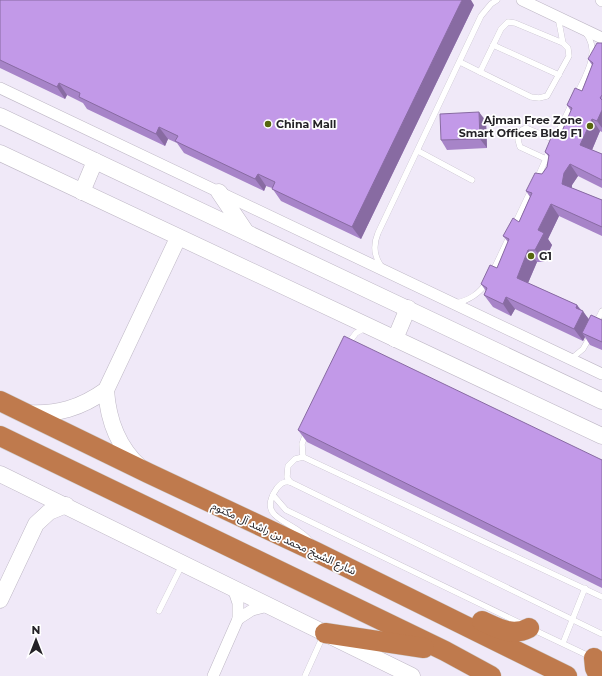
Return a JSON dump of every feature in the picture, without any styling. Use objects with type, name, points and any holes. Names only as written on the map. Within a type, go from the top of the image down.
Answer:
[{"type":"highway","name":"شارع الشيخ محمد بن راشد آل مكتوم","points":[[0,401],[148,474],[316,552],[567,676]]},
{"type":"highway","points":[[0,436],[445,651],[491,676]]},
{"type":"highway","points":[[430,609],[453,609],[510,632],[522,632],[529,628]]},
{"type":"highway","points":[[325,632],[445,651]]},
{"type":"street","points":[[522,0],[602,38]]},
{"type":"street","points":[[0,88],[456,303],[570,360],[602,374]]},
{"type":"street","points":[[0,116],[602,401]]},
{"type":"street","points":[[0,152],[178,238],[602,436]]},
{"type":"street","points":[[82,192],[95,161]]},
{"type":"street","points":[[219,192],[246,232]]},
{"type":"street","points":[[148,474],[136,463],[117,437],[107,406],[106,390],[178,238]]},
{"type":"street","points":[[395,339],[408,308]]},
{"type":"street","points":[[23,412],[47,413],[75,408],[106,390]]},
{"type":"street","points":[[0,474],[66,505],[412,676]]},
{"type":"street","points":[[31,489],[36,507],[36,524]]},
{"type":"street","points":[[0,600],[36,524],[49,512],[66,505]]},
{"type":"street","points":[[213,676],[238,619],[238,603],[233,588]]},
{"type":"street","points":[[238,619],[252,610],[268,606]]},
{"type":"lane","points":[[384,270],[376,259],[376,239],[481,16],[488,6],[497,0]]},
{"type":"lane","points":[[558,17],[563,43]]},
{"type":"lane","points":[[460,62],[480,72],[531,96],[539,98],[550,93],[568,56],[568,48],[563,43],[512,22],[503,26],[480,72]]},
{"type":"lane","points":[[456,303],[471,299],[483,289],[488,282],[592,61],[592,47],[590,40],[582,29]]},
{"type":"lane","points":[[493,45],[559,75]]},
{"type":"lane","points":[[546,159],[520,146],[518,140],[522,130],[526,128],[555,140]]},
{"type":"lane","points":[[418,151],[472,180]]},
{"type":"lane","points":[[570,360],[579,353],[586,344],[602,311]]},
{"type":"lane","points":[[344,351],[351,338],[356,333],[369,327]]},
{"type":"lane","points":[[303,457],[302,444],[310,426]]},
{"type":"lane","points":[[290,482],[287,477],[288,466],[295,459],[303,457],[602,597]]},
{"type":"lane","points":[[316,552],[310,541],[302,532],[272,513],[269,505],[280,484],[287,481],[290,482],[602,634]]},
{"type":"lane","points":[[273,495],[286,510],[563,643],[598,666]]},
{"type":"lane","points":[[159,611],[183,563]]},
{"type":"lane","points":[[563,643],[585,588]]},
{"type":"lane","points":[[305,676],[325,632]]},
{"type":"building","name":"China Mall","points":[[0,0],[462,0],[352,227],[272,189],[275,182],[258,174],[255,179],[175,141],[178,136],[159,127],[156,134],[79,97],[80,93],[59,83],[57,87],[0,60]]},
{"type":"building","points":[[597,43],[602,43],[602,95],[600,98],[602,100],[602,110],[597,121],[592,119],[580,145],[602,154],[602,180],[570,164],[564,173],[562,184],[602,200],[602,227],[551,204],[538,230],[544,233],[535,250],[528,250],[517,278],[577,305],[576,308],[583,311],[574,329],[506,297],[503,304],[484,295],[487,288],[481,284],[490,265],[497,268],[509,239],[503,236],[513,218],[519,222],[532,193],[526,191],[535,173],[542,174],[547,167],[549,155],[545,152],[553,133],[560,136],[572,108],[567,105],[575,88],[582,91],[593,63],[588,59]]},
{"type":"building","points":[[479,112],[480,139],[441,140],[440,114]]},
{"type":"building","points":[[591,315],[602,320],[602,342],[582,333]]},
{"type":"building","points":[[344,336],[602,460],[602,580],[298,430]]},
{"type":"place","name":"China Mall","points":[[268,124]]},
{"type":"place","name":"Ajman Free Zone Smart Offices Bldg F1","points":[[590,126]]},
{"type":"place","name":"G1","points":[[531,256]]}]
